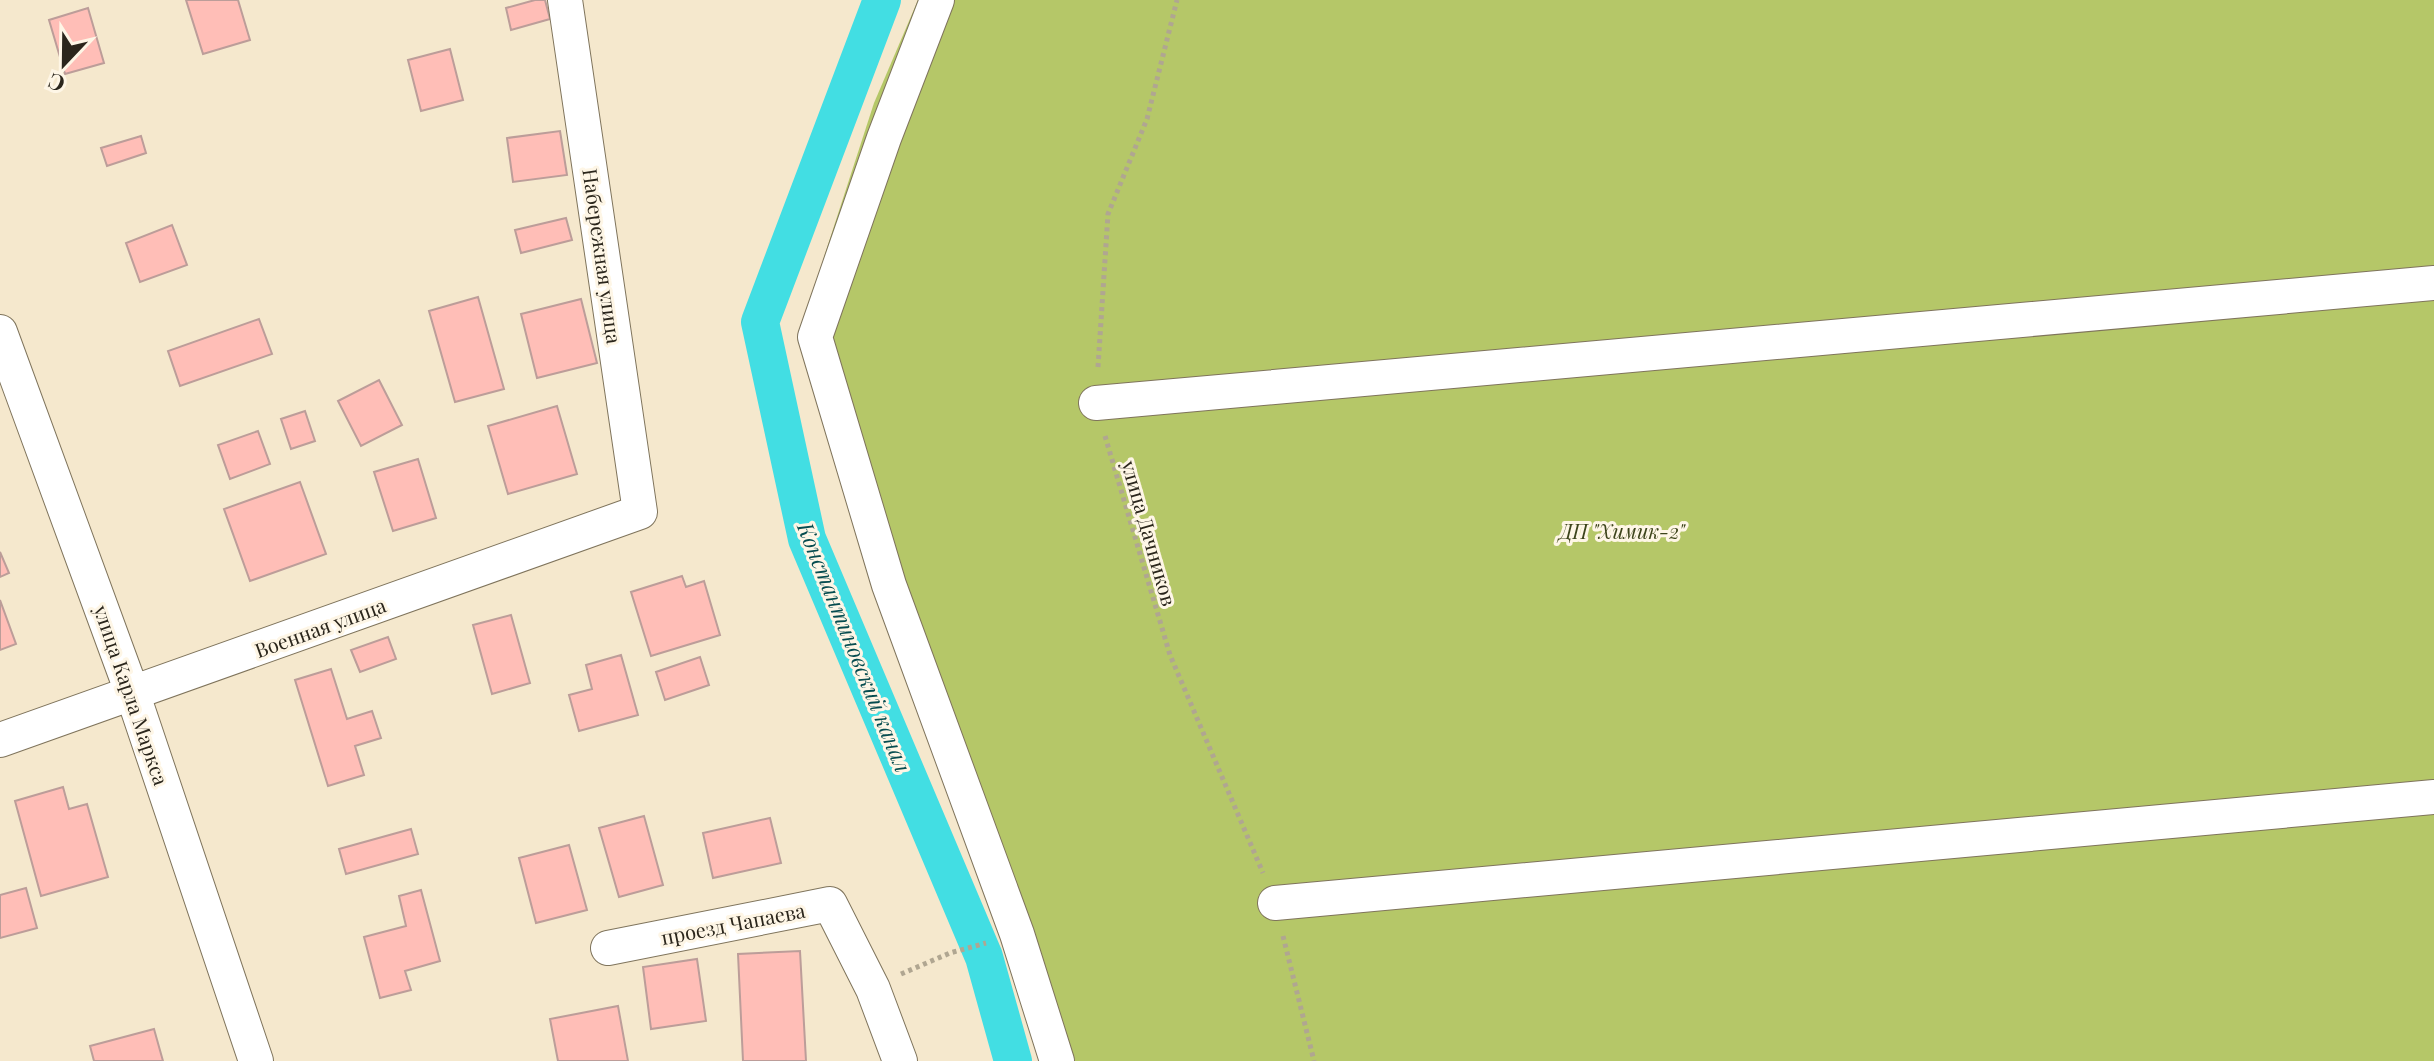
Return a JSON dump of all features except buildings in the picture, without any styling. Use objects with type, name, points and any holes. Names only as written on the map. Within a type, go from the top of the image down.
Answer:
[{"type":"street","name":"Набережная улица","points":[[565,0],[640,512]]},
{"type":"street","points":[[937,0],[884,138],[815,337],[889,585],[1017,934],[1057,1061]]},
{"type":"street","points":[[1096,403],[2434,283]]},
{"type":"street","name":"улица Карла Маркса","points":[[0,332],[133,695],[256,1061]]},
{"type":"street","name":"Военная улица","points":[[0,740],[640,512]]},
{"type":"street","points":[[1275,903],[2434,797]]},
{"type":"street","name":"проезд Чапаева","points":[[608,948],[830,904],[873,989],[900,1061]]},
{"type":"path","name":"улица Дачников","points":[[1177,0],[1147,119],[1108,214],[1096,403],[1170,655],[1275,903],[1314,1061]]},
{"type":"path","points":[[873,989],[950,953],[999,940]]},
{"type":"green space","name":"ДП \"Химик-2\"","points":[[918,0],[2434,0],[2434,1061],[1049,1061],[809,338],[824,257],[874,103]]},
{"type":"waterway","name":"Константиновский канал","points":[[882,0],[760,322],[807,539],[984,957],[1013,1061]]}]
